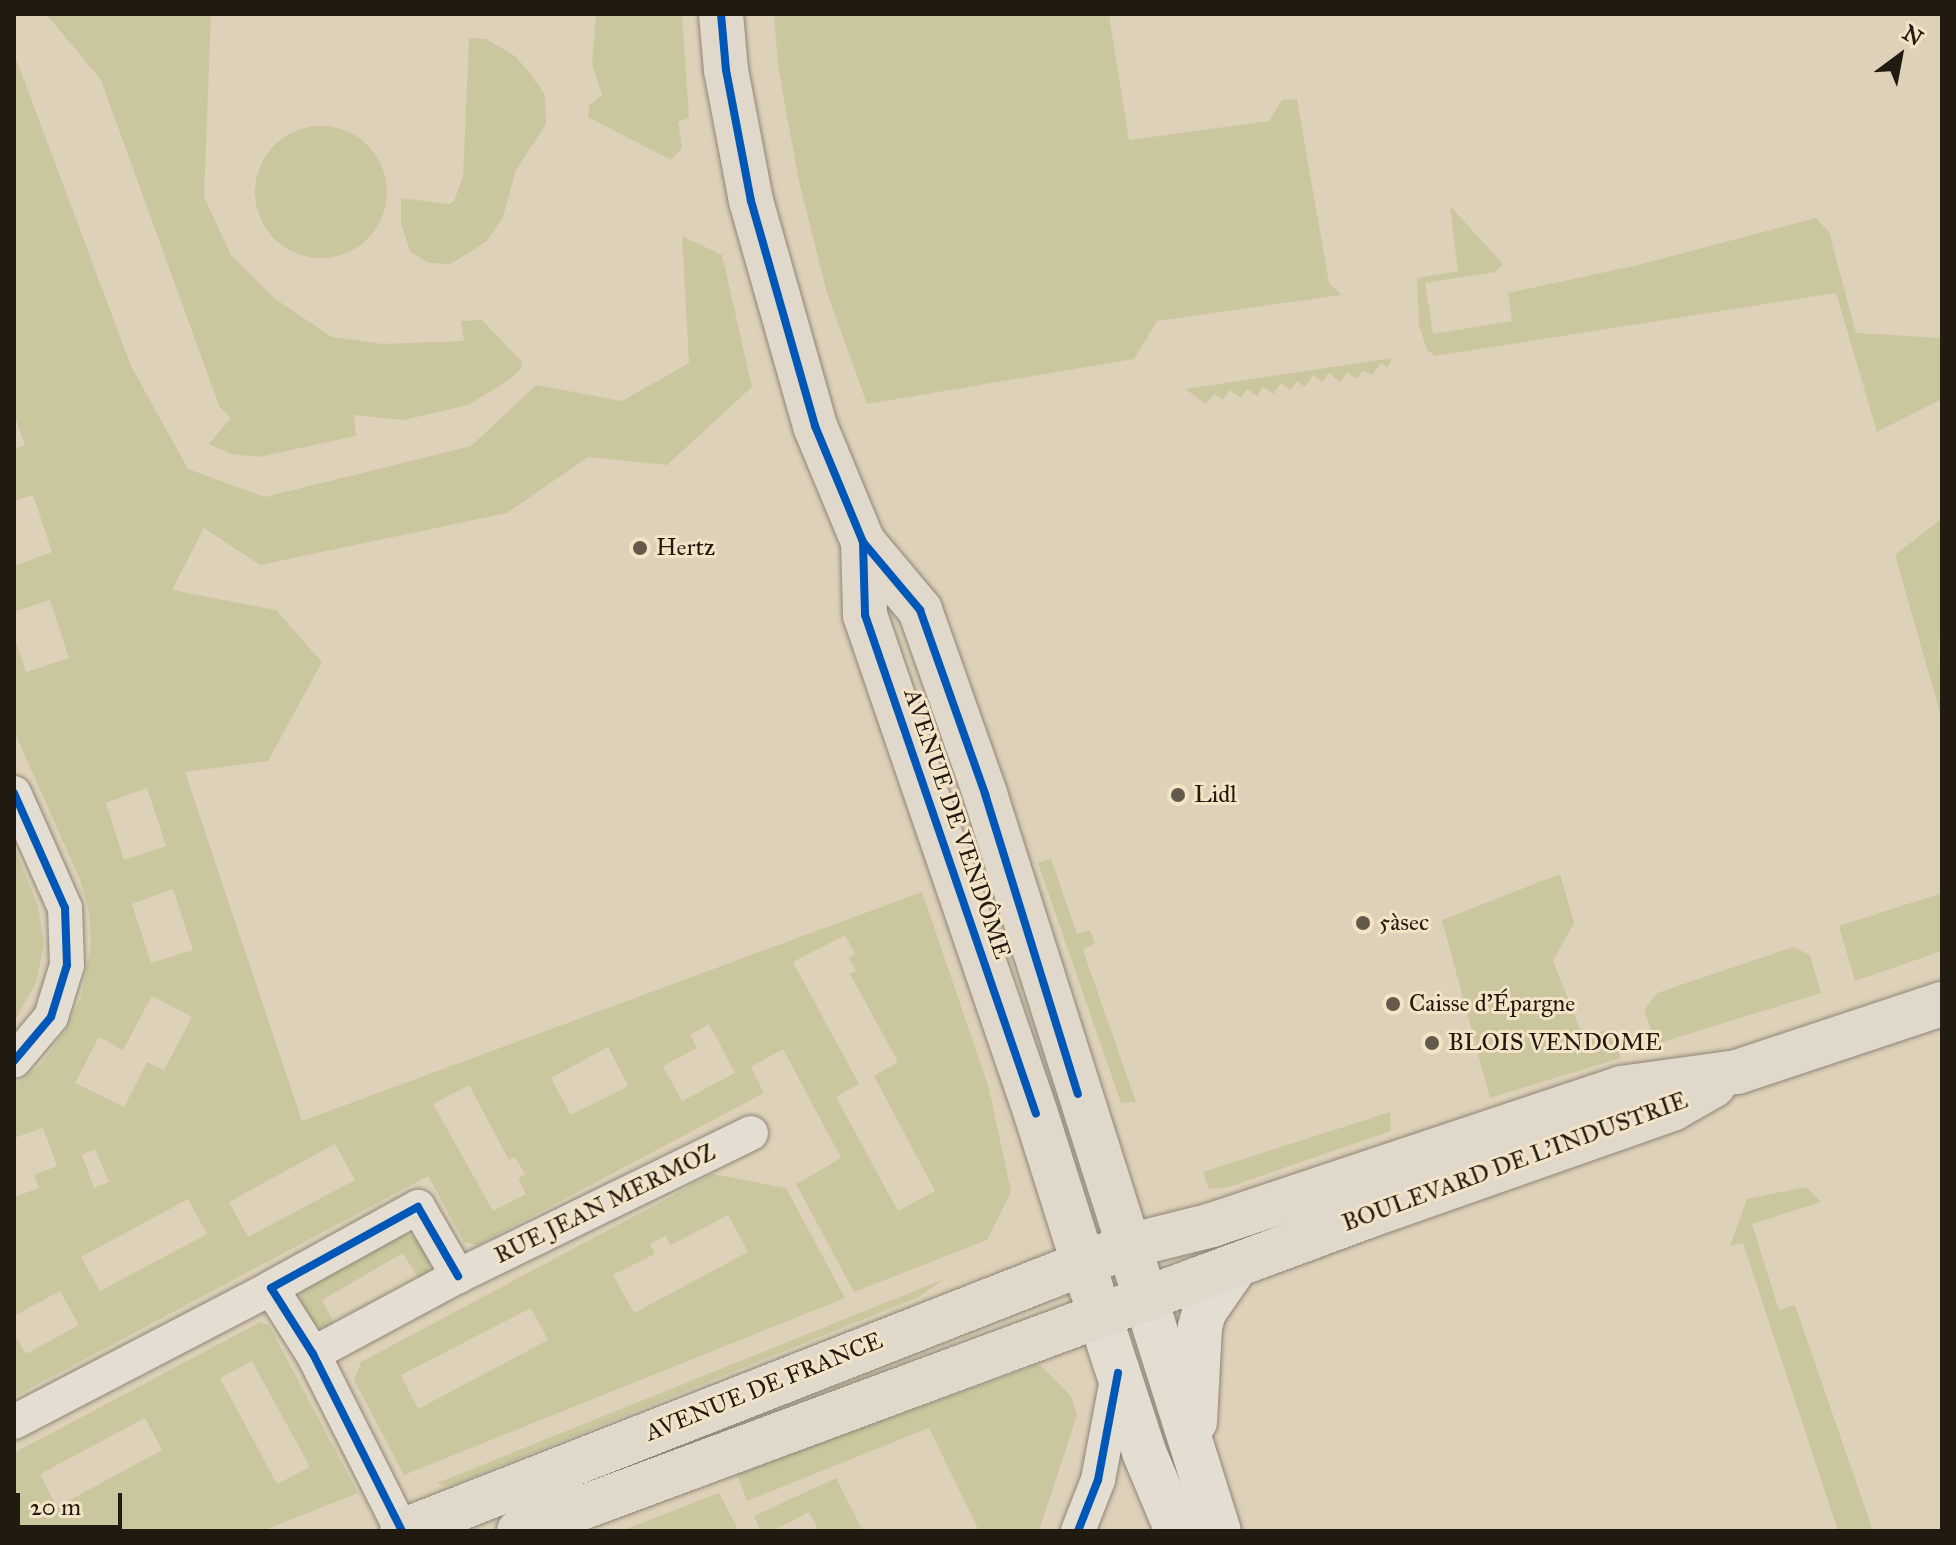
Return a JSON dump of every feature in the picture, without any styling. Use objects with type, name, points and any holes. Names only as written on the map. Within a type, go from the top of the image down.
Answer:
[{"type":"main road","name":"AVENUE DE VENDÔME","points":[[721,14],[726,70],[754,215],[815,426],[863,542],[920,610],[985,794],[1219,1531]]},
{"type":"main road","name":"AVENUE DE VENDÔME","points":[[863,542],[865,615],[1036,1114],[1144,1452],[1177,1531]]},
{"type":"main road","points":[[1737,1072],[1942,1004]]},
{"type":"main road","name":"BOULEVARD DE L'INDUSTRIE","points":[[1128,1246],[1212,1225],[1621,1088],[1737,1072]]},
{"type":"main road","name":"BOULEVARD DE L'INDUSTRIE","points":[[1100,1317],[1674,1108],[1737,1072]]},
{"type":"main road","name":"AVENUE DE FRANCE","points":[[402,1531],[1128,1246]]},
{"type":"main road","points":[[1194,1445],[1200,1327],[1204,1312],[1236,1266]]},
{"type":"main road","name":"AVENUE DE FRANCE","points":[[519,1531],[1100,1317]]},
{"type":"street","points":[[14,793],[65,908],[67,965],[51,1017],[14,1061]]},
{"type":"street","name":"RUE JEAN MERMOZ","points":[[313,1354],[458,1276],[751,1133]]},
{"type":"street","points":[[14,1422],[271,1288],[418,1207],[458,1276]]},
{"type":"street","points":[[271,1288],[313,1354],[402,1531]]},
{"type":"street","points":[[1078,1531],[1098,1480],[1118,1373]]},
{"type":"street","points":[[1098,1480],[1144,1452]]},
{"type":"shaded area","points":[[46,14],[211,14],[204,197],[231,255],[274,298],[332,337],[383,344],[464,341],[461,321],[482,320],[522,362],[521,369],[468,405],[404,420],[354,415],[356,436],[259,457],[231,454],[209,444],[231,418],[219,406],[101,80]]},
{"type":"shaded area","points":[[596,14],[682,14],[689,118],[678,122],[682,148],[671,160],[588,117],[589,105],[602,95],[592,64]]},
{"type":"shaded area","points":[[774,14],[1109,14],[1129,140],[1269,121],[1282,100],[1297,99],[1329,283],[1341,295],[1157,321],[1134,359],[867,404],[827,293],[798,177],[778,66]]},
{"type":"shaded area","points":[[469,38],[486,39],[515,56],[545,95],[546,124],[516,170],[503,217],[487,241],[451,264],[429,263],[410,252],[401,223],[401,198],[449,204],[454,201],[463,177]]},
{"type":"shaded area","points":[[14,53],[131,366],[188,469],[265,497],[471,446],[536,385],[622,401],[689,363],[682,236],[722,255],[752,387],[667,465],[588,457],[507,513],[260,565],[204,528],[172,590],[276,610],[322,662],[268,761],[185,772],[302,1121],[922,892],[989,1088],[1011,1192],[987,1240],[854,1292],[796,1184],[841,1158],[783,1049],[751,1067],[764,1093],[478,1245],[464,1242],[428,1176],[14,1397],[14,1334],[26,1354],[79,1325],[60,1291],[14,1316],[14,1197],[39,1188],[34,1175],[57,1166],[43,1128],[14,1138],[14,1085],[41,1064],[65,1031],[81,997],[91,945],[89,911],[80,880],[14,731],[14,636],[26,672],[69,658],[50,600],[14,612],[14,566],[52,552],[33,495],[14,501],[14,449],[25,445],[14,414]],"holes":[[[147,788],[166,846],[124,860],[106,803]],[[173,889],[193,950],[151,963],[132,904]],[[845,935],[855,954],[849,958],[856,971],[850,974],[898,1062],[874,1076],[935,1191],[898,1211],[836,1097],[859,1084],[793,962]],[[152,996],[192,1017],[164,1070],[147,1062],[124,1107],[75,1083],[99,1037],[123,1050]],[[709,1024],[735,1073],[682,1101],[663,1066],[697,1048],[690,1035]],[[608,1047],[628,1086],[571,1115],[551,1078]],[[469,1085],[509,1160],[515,1157],[525,1174],[518,1178],[526,1194],[493,1211],[433,1104]],[[335,1144],[355,1180],[248,1237],[229,1202]],[[95,1149],[109,1182],[94,1188],[82,1155]],[[188,1199],[207,1234],[100,1291],[81,1257]]]},
{"type":"shaded area","points":[[321,126],[346,131],[368,145],[382,167],[387,192],[382,217],[368,239],[346,253],[321,258],[296,253],[274,239],[260,217],[255,192],[260,167],[274,145],[296,131]]},
{"type":"shaded area","points":[[1450,206],[1503,264],[1495,272],[1425,283],[1433,334],[1512,321],[1508,293],[1638,265],[1816,218],[1829,232],[1856,333],[1942,338],[1942,399],[1877,432],[1836,293],[1435,356],[1427,350],[1419,325],[1417,278],[1458,271]]},
{"type":"shaded area","points":[[1393,358],[1387,367],[1381,363],[1372,375],[1363,371],[1356,379],[1347,372],[1340,382],[1329,373],[1323,382],[1313,375],[1305,387],[1297,381],[1291,390],[1281,383],[1273,394],[1263,387],[1257,396],[1247,389],[1241,398],[1229,390],[1223,400],[1214,394],[1206,404],[1185,389]]},
{"type":"shaded area","points":[[1942,518],[1942,631],[1939,640],[1942,720],[1895,555]]},
{"type":"shaded area","points":[[14,846],[38,906],[44,944],[36,983],[14,1022]]},
{"type":"shaded area","points":[[1051,859],[1077,934],[1090,930],[1095,943],[1083,950],[1136,1102],[1121,1103],[1038,863]]},
{"type":"shaded area","points":[[1560,874],[1574,923],[1553,961],[1583,1037],[1611,1029],[1621,1058],[1490,1098],[1442,920]]},
{"type":"shaded area","points":[[1942,893],[1942,951],[1855,981],[1839,926]]},
{"type":"shaded area","points":[[1793,947],[1810,955],[1821,993],[1656,1044],[1644,1010],[1657,993]]},
{"type":"shaded area","points":[[1390,1112],[1391,1131],[1229,1187],[1209,1189],[1203,1172]]},
{"type":"shaded area","points":[[713,1174],[786,1188],[845,1298],[404,1475],[354,1380],[361,1362]],"holes":[[[728,1215],[748,1252],[634,1313],[613,1275],[655,1254],[650,1244],[665,1236],[671,1245]],[[531,1308],[548,1340],[418,1409],[401,1375]]]},
{"type":"shaded area","points":[[1806,1187],[1821,1202],[1752,1224],[1779,1310],[1795,1305],[1873,1531],[1838,1531],[1743,1243],[1730,1246],[1747,1199]]},
{"type":"shaded area","points":[[405,1233],[420,1241],[430,1256],[428,1273],[420,1281],[403,1253],[322,1300],[336,1327],[320,1328],[312,1322],[299,1306],[302,1289]]},
{"type":"shaded area","points":[[944,1279],[919,1297],[455,1484],[445,1486],[437,1483]]},
{"type":"shaded area","points":[[260,1322],[269,1325],[358,1493],[262,1531],[14,1531],[14,1453]],"holes":[[[252,1361],[310,1467],[277,1484],[220,1378]],[[145,1418],[162,1450],[57,1507],[40,1474]]]},
{"type":"shaded area","points":[[1039,1364],[1071,1396],[1077,1415],[1039,1531],[979,1531],[929,1428],[747,1501],[737,1474]]},
{"type":"shaded area","points":[[836,1478],[863,1531],[819,1531],[809,1512],[773,1531],[761,1531],[754,1516]]},
{"type":"shaded area","points":[[719,1493],[739,1531],[621,1531]]},
{"type":"cycle path","points":[[721,14],[726,70],[751,201],[815,426],[863,542],[920,610],[985,794],[1078,1094]]},
{"type":"cycle path","points":[[863,542],[865,615],[1036,1114]]},
{"type":"cycle path","points":[[14,793],[65,908],[67,965],[51,1017],[14,1061]]},
{"type":"cycle path","points":[[402,1531],[313,1354],[271,1288],[418,1207],[458,1276]]},
{"type":"cycle path","points":[[1078,1531],[1098,1480],[1118,1373]]},
{"type":"place","name":"Hertz","points":[[640,548]]},
{"type":"place","name":"Lidl","points":[[1178,795]]},
{"type":"place","name":"5àsec","points":[[1363,923]]},
{"type":"place","name":"Caisse d'Épargne","points":[[1393,1004]]},
{"type":"place","name":"BLOIS VENDOME","points":[[1432,1043]]}]
